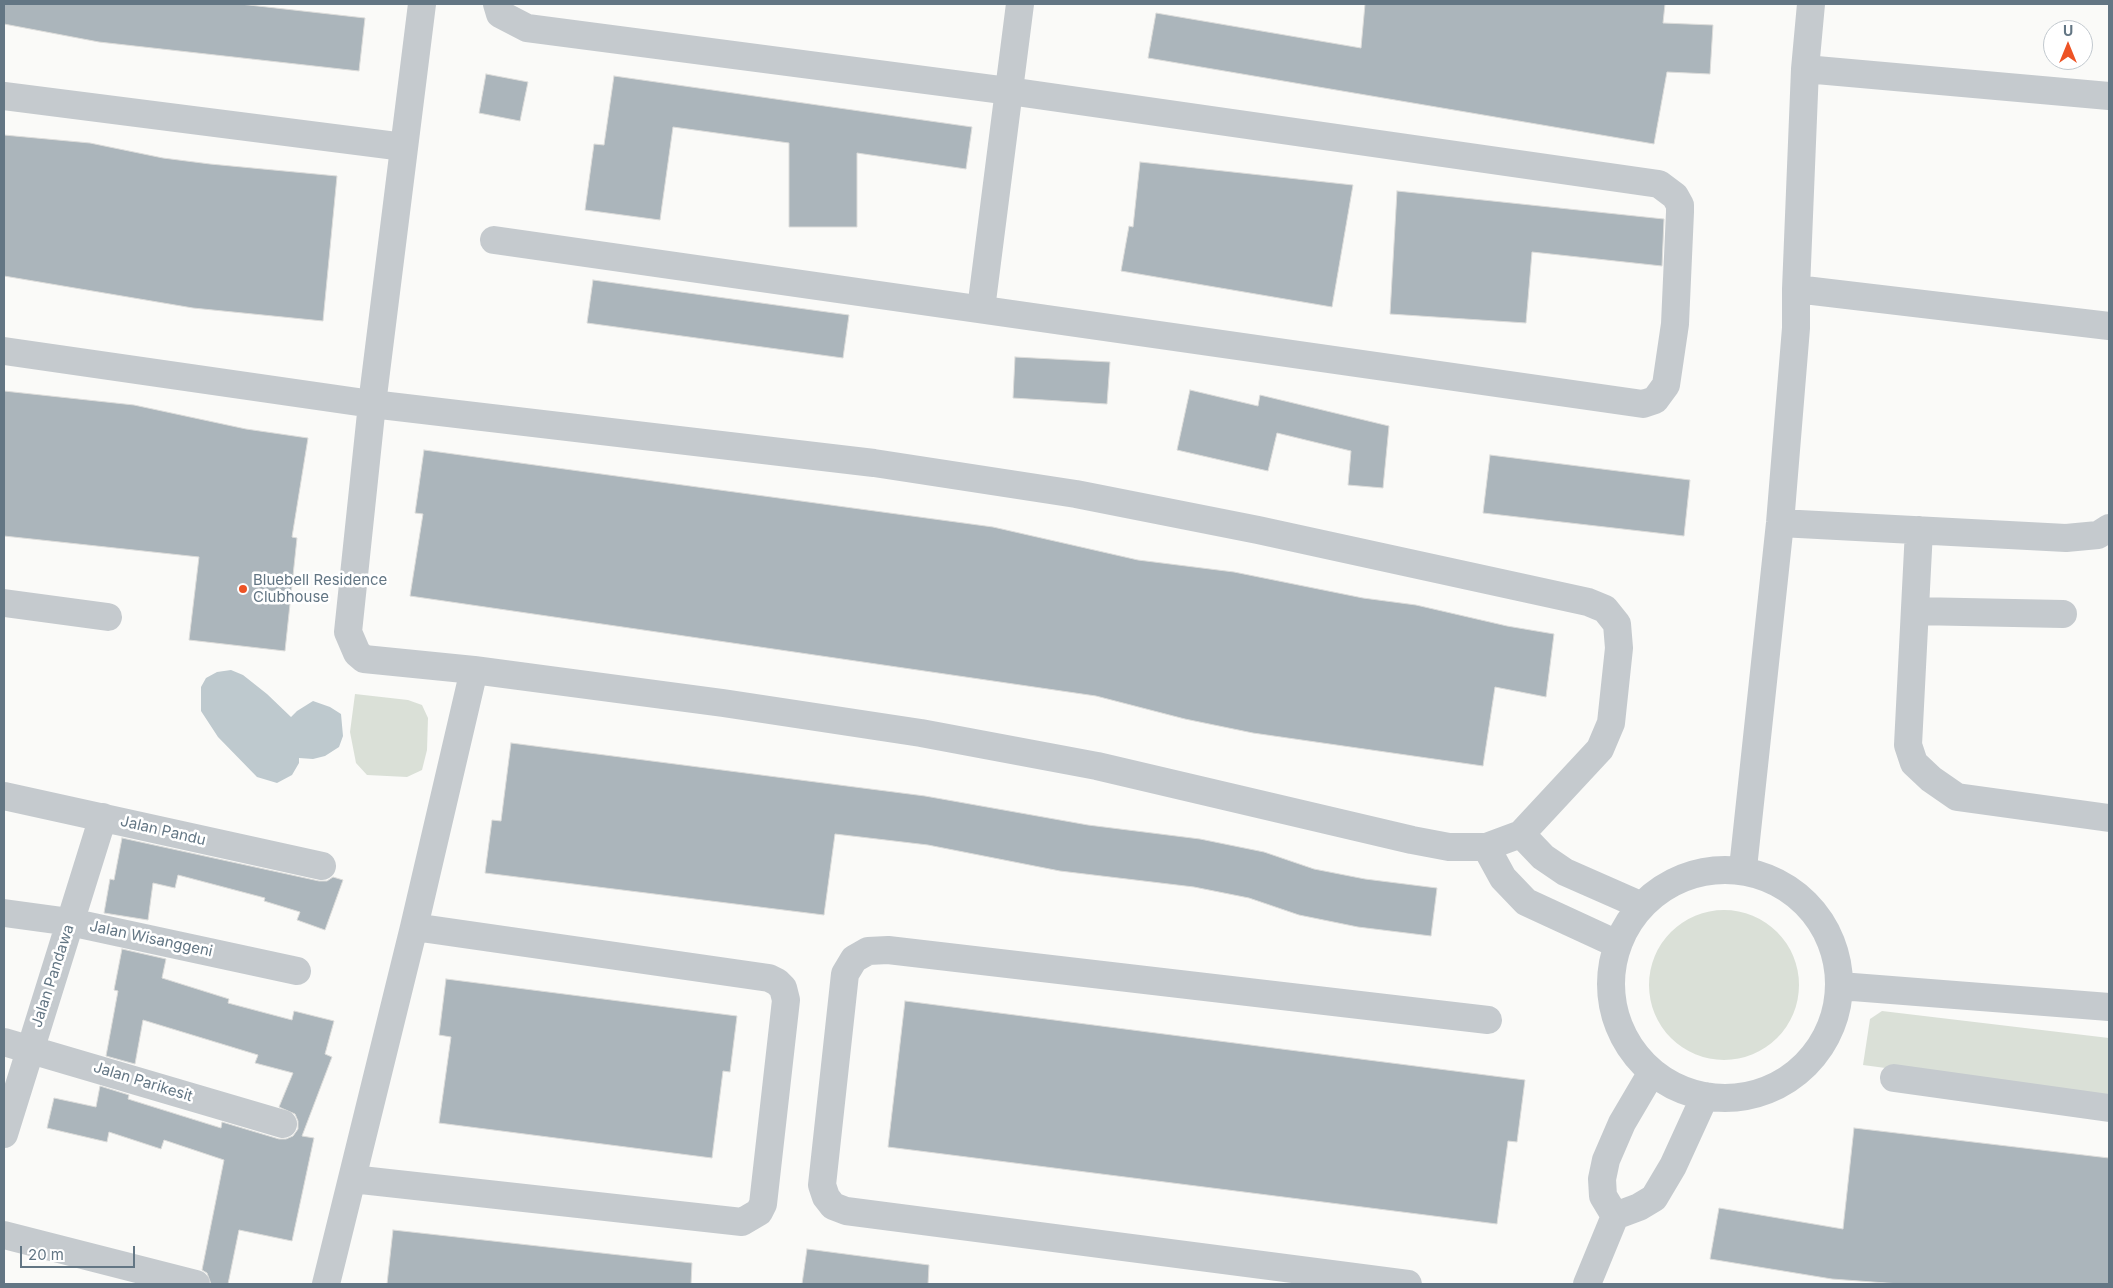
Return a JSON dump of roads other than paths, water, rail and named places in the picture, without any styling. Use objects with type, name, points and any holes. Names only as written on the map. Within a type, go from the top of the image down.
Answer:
[{"type":"street","points":[[4,352],[372,404],[874,463],[1076,494],[1258,530],[1588,602],[1605,609],[1618,624],[1619,648],[1611,723],[1600,748],[1521,834],[1486,847],[1449,846],[1412,840],[1098,766],[920,733],[722,703],[474,670],[364,659],[351,642],[348,632],[372,404],[422,4]]},
{"type":"street","points":[[494,240],[1643,404],[1655,400],[1666,385],[1675,324],[1680,205],[1675,196],[1659,184],[1009,91],[526,28],[500,14],[497,4]]},
{"type":"street","points":[[981,309],[1020,4]]},
{"type":"street","points":[[1743,868],[1780,523],[1796,328],[1805,69],[1811,4]]},
{"type":"street","points":[[1805,69],[2109,96]]},
{"type":"street","points":[[4,96],[404,147]]},
{"type":"street","points":[[1796,289],[2109,326]]},
{"type":"street","points":[[1780,523],[2066,538],[2098,536],[2109,528]]},
{"type":"street","points":[[1919,530],[1908,745],[1914,763],[1931,779],[1957,797],[2109,818]]},
{"type":"street","points":[[4,603],[108,617]]},
{"type":"street","points":[[1915,611],[2063,614]]},
{"type":"street","points":[[326,1284],[414,927],[474,670]]},
{"type":"street","name":"Jalan Pandu","points":[[4,796],[322,866]]},
{"type":"street","name":"Jalan Pandawa","points":[[4,1134],[17,1045],[70,922],[103,817]]},
{"type":"street","points":[[1521,834],[1543,857],[1565,872],[1640,905]]},
{"type":"street","points":[[1486,847],[1503,878],[1526,902],[1618,944]]},
{"type":"street","points":[[1743,868],[1777,881],[1803,901],[1822,925],[1836,955],[1840,986],[1836,1014],[1825,1040],[1808,1063],[1786,1080],[1761,1093],[1733,1098],[1705,1096],[1677,1088],[1652,1072],[1622,1035],[1610,990],[1618,944],[1640,905],[1656,893],[1684,878],[1715,870],[1743,868]]},
{"type":"street","name":"Jalan Wisanggeni","points":[[4,913],[70,922],[297,970]]},
{"type":"street","points":[[352,1179],[742,1222],[760,1212],[763,1204],[786,1000],[783,988],[777,982],[769,978],[414,927]]},
{"type":"street","points":[[1408,1284],[846,1211],[833,1206],[826,1197],[822,1185],[845,974],[854,959],[868,952],[888,950],[1488,1020]]},
{"type":"street","points":[[1840,986],[2109,1007]]},
{"type":"street","name":"Jalan Parikesit","points":[[17,1045],[283,1124]]},
{"type":"street","points":[[1615,1216],[1603,1196],[1602,1179],[1606,1160],[1622,1122],[1652,1072]]},
{"type":"street","points":[[1894,1078],[2109,1108]]},
{"type":"street","points":[[1586,1284],[1615,1216],[1639,1207],[1654,1198],[1674,1166],[1705,1096]]},
{"type":"street","points":[[4,1235],[196,1284]]},
{"type":"place","name":"Bluebell Residence Clubhouse","points":[[243,589]]}]
